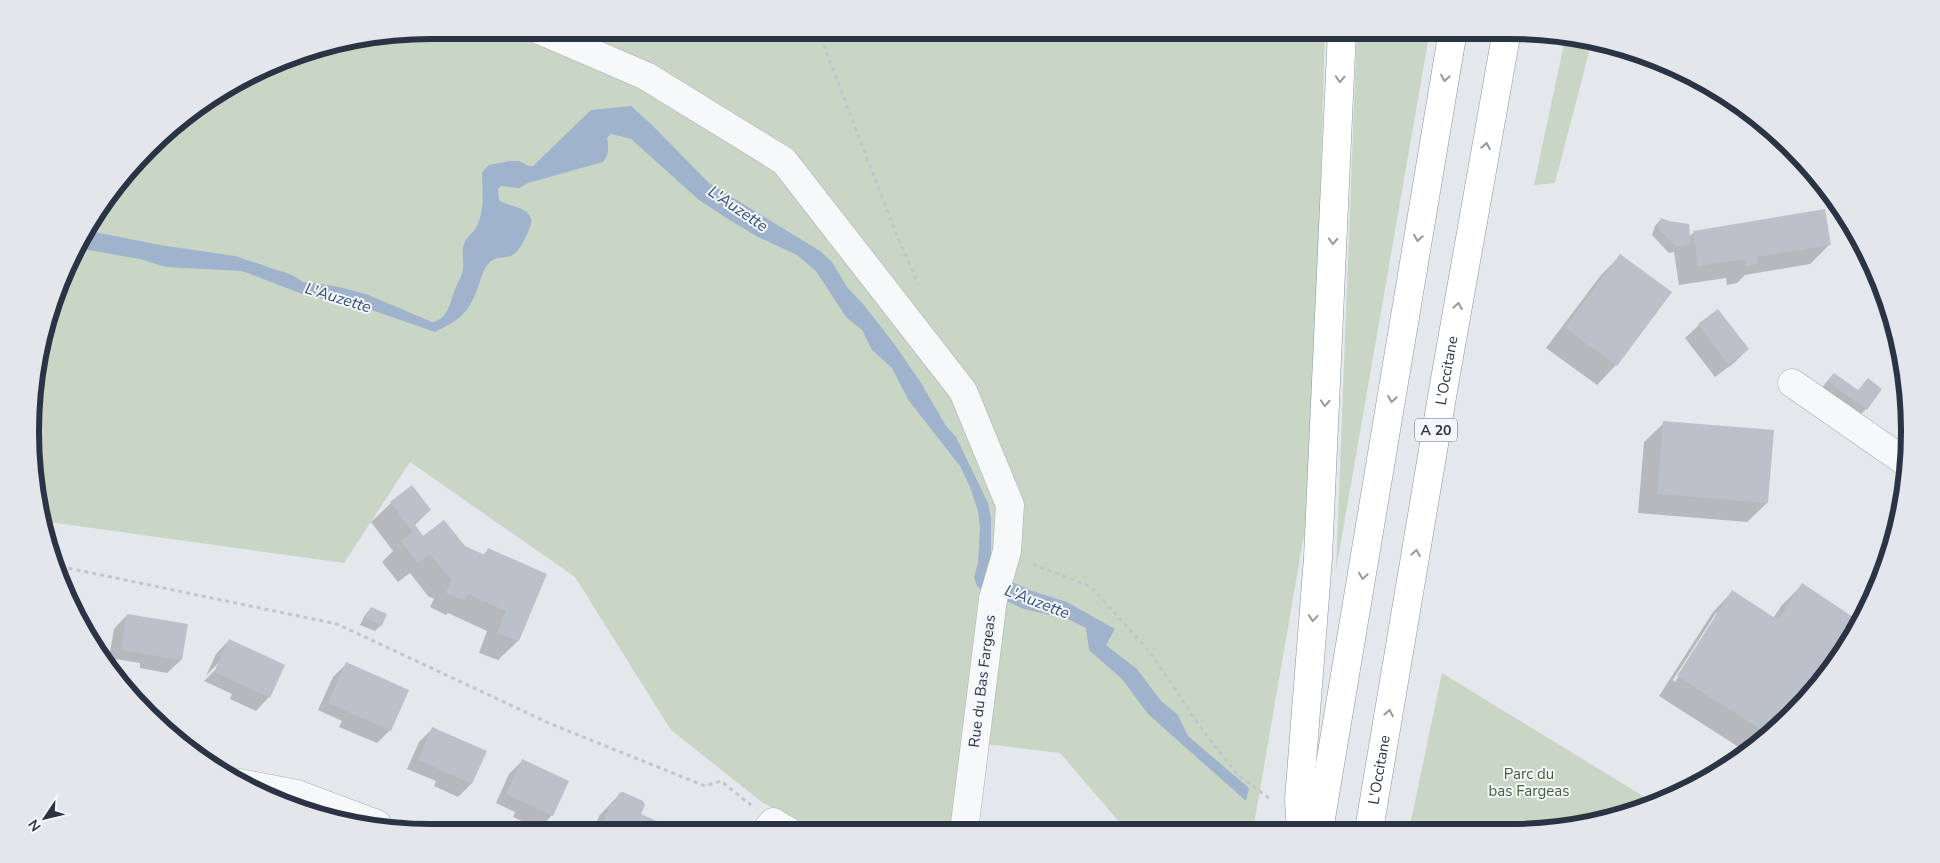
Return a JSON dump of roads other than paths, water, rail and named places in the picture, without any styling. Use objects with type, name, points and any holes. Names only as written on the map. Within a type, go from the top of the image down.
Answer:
[{"type":"highway","points":[[1301,824],[1299,800],[1318,558],[1342,39]]},
{"type":"highway","points":[[1320,824],[1451,39]]},
{"type":"highway","name":"L'Occitane","points":[[1370,824],[1444,385],[1505,39]]},
{"type":"street","name":"Rue du Bas Fargeas","points":[[560,39],[646,76],[784,161],[963,391],[1010,504],[1006,555],[992,599],[965,824]]},
{"type":"street","points":[[1792,383],[1900,458]]},
{"type":"street","points":[[269,789],[297,794],[361,818]]},
{"type":"water","name":"L'Auzette","points":[[631,106],[709,183],[820,251],[832,262],[847,287],[895,345],[921,383],[946,426],[956,437],[988,503],[991,517],[990,572],[1032,591],[1067,602],[1115,629],[1106,645],[1137,669],[1161,701],[1178,715],[1188,736],[1249,788],[1246,801],[1148,714],[1122,679],[1089,650],[1086,628],[1068,619],[1024,609],[977,586],[974,577],[978,563],[980,528],[978,511],[970,487],[960,466],[909,401],[892,368],[872,350],[862,330],[846,317],[816,271],[797,255],[758,237],[699,200],[631,139],[611,134],[607,138],[608,151],[603,162],[528,183],[519,188],[501,186],[498,189],[499,200],[522,209],[531,219],[526,237],[512,255],[493,260],[487,265],[466,311],[456,320],[435,332],[366,308],[305,295],[242,271],[166,267],[140,259],[84,249],[93,232],[160,245],[235,256],[292,275],[303,282],[335,286],[366,294],[432,322],[437,321],[442,318],[450,305],[462,274],[464,245],[480,220],[482,172],[489,165],[509,161],[519,161],[533,166],[591,110]]},
{"type":"park label","name":"Parc du bas Fargeas","points":[[1529,782]]}]
